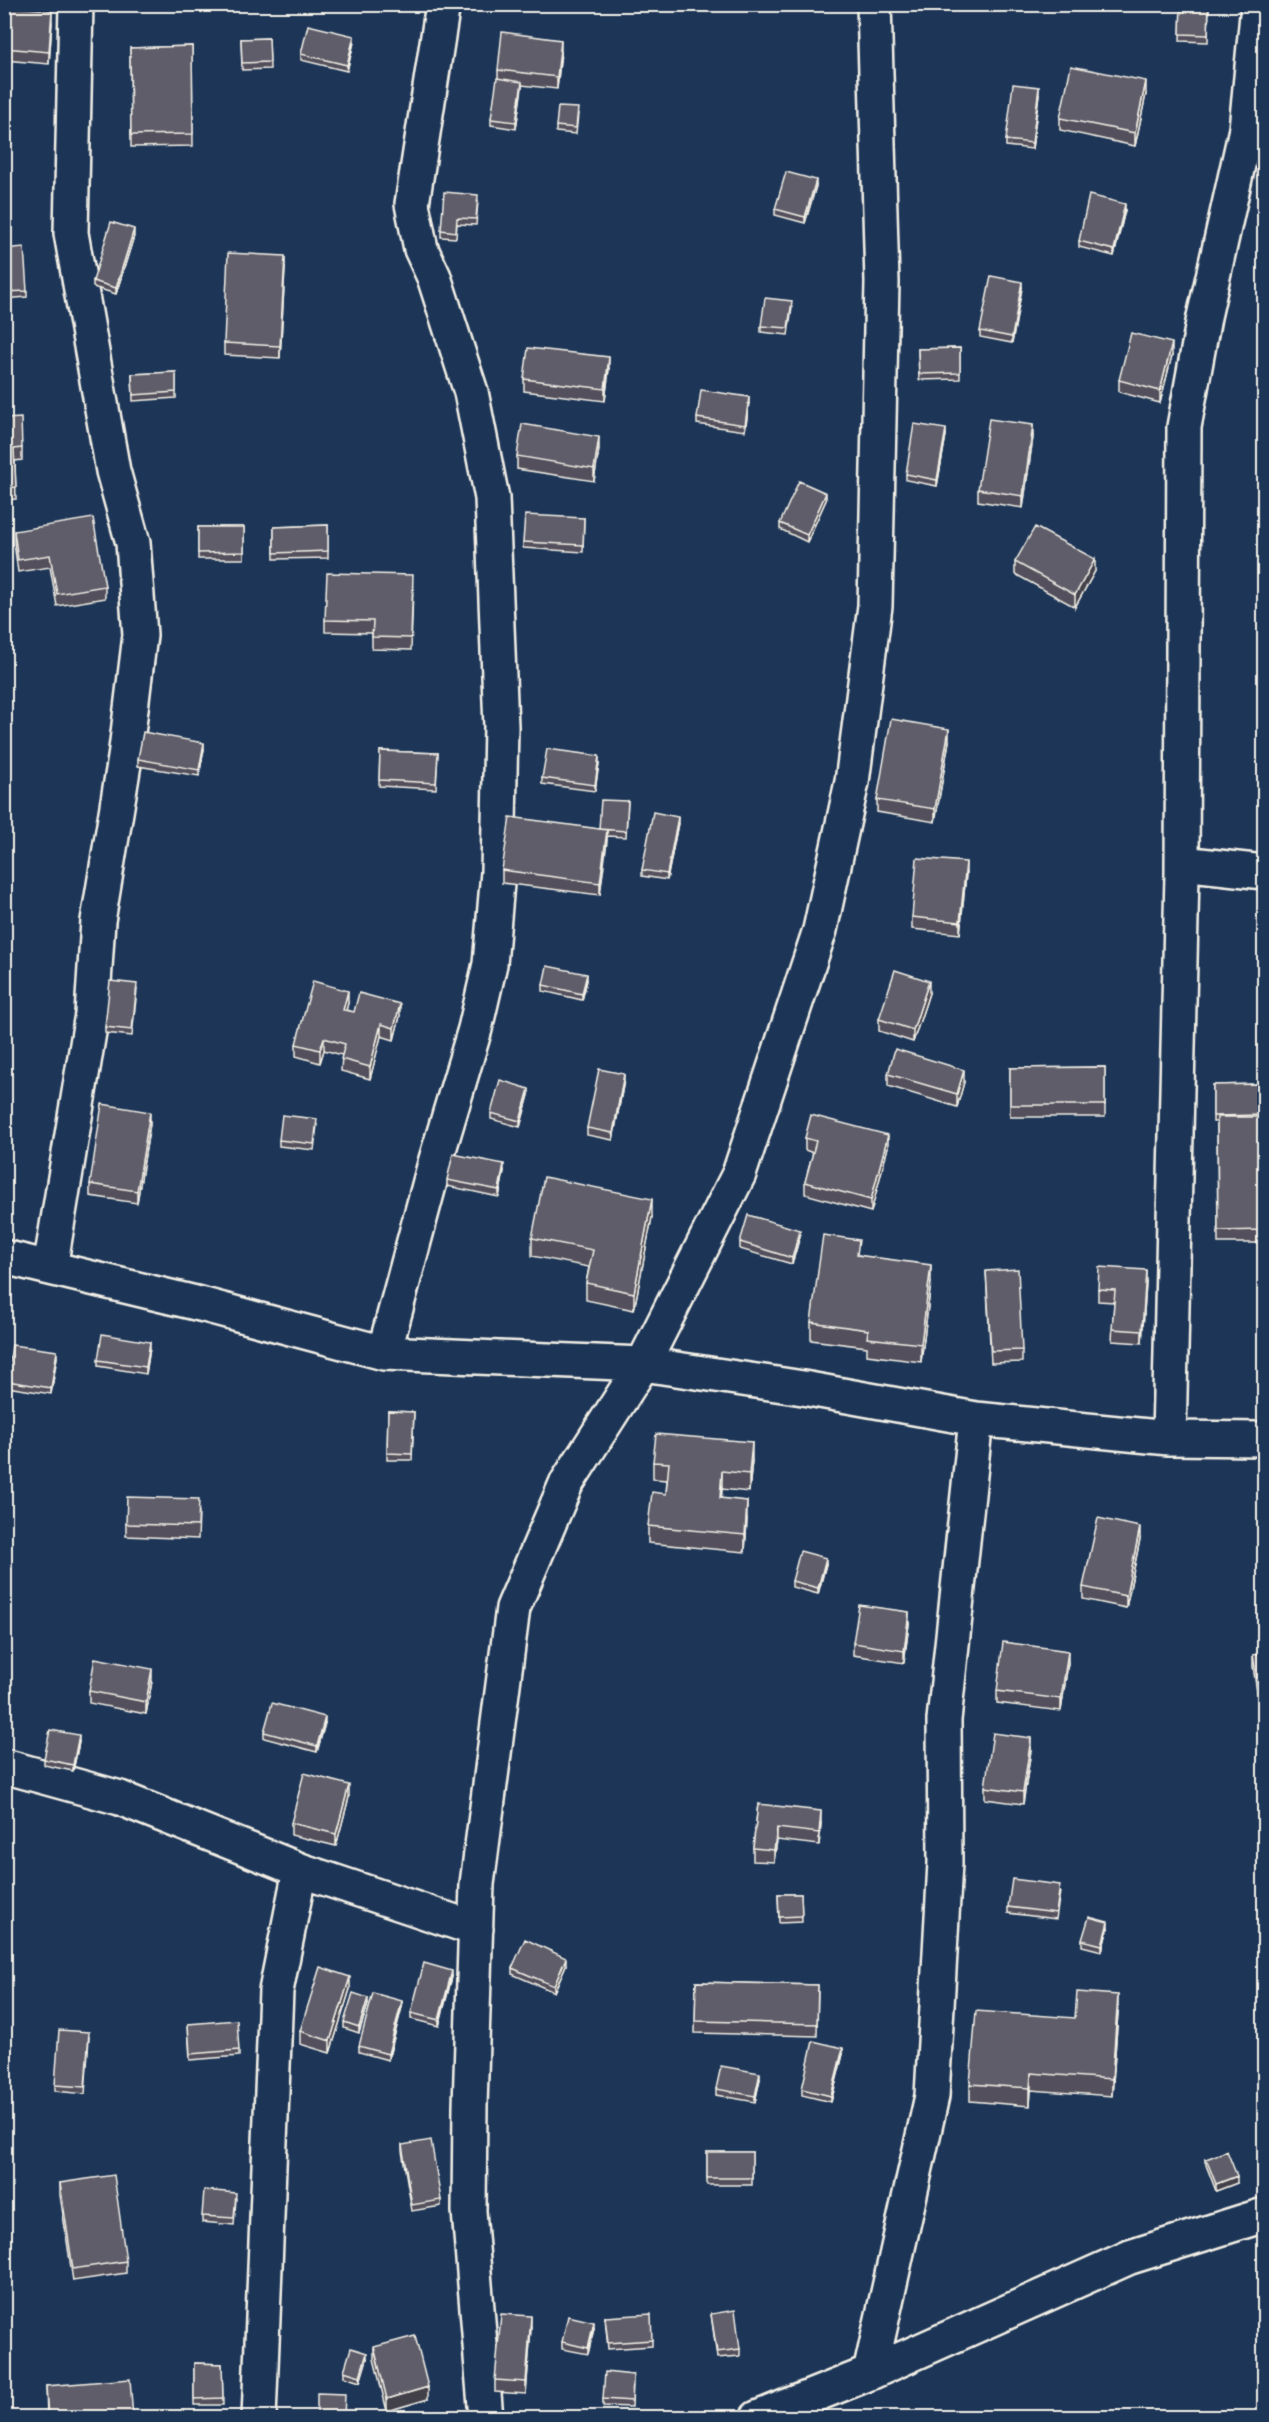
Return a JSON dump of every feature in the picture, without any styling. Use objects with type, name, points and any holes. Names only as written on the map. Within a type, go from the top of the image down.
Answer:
[{"type":"street","points":[[50,1268],[92,1014],[98,921],[125,758],[140,635],[133,543],[114,471],[71,233],[76,4]]},
{"type":"street","points":[[384,1353],[488,975],[498,872],[501,727],[492,498],[471,392],[434,277],[421,249],[412,204],[443,4]]},
{"type":"street","points":[[486,2418],[469,2211],[477,1884],[513,1608],[566,1484],[643,1364],[739,1174],[820,930],[852,782],[875,606],[882,282],[874,4]]},
{"type":"street","points":[[1169,1438],[1182,863],[1184,427],[1204,317],[1246,129],[1258,4]]},
{"type":"street","points":[[1182,863],[1264,872]]},
{"type":"street","points":[[4,1257],[204,1305],[384,1353],[643,1364],[803,1388],[976,1419],[1169,1438],[1264,1439]]},
{"type":"street","points":[[870,2373],[932,2097],[945,1863],[944,1720],[976,1419]]},
{"type":"street","points":[[4,1766],[120,1798],[300,1870],[476,1929]]},
{"type":"street","points":[[259,2418],[276,1991],[300,1870]]},
{"type":"street","points":[[756,2418],[870,2373],[1130,2257],[1264,2216]]},
{"type":"building","points":[[1181,4],[1209,4],[1208,35],[1180,34]]},
{"type":"building","points":[[4,6],[52,10],[49,52],[4,48]]},
{"type":"building","points":[[308,25],[354,36],[347,65],[301,54]]},
{"type":"building","points":[[502,32],[561,40],[557,77],[498,70]]},
{"type":"building","points":[[269,38],[270,62],[242,63],[241,39]]},
{"type":"building","points":[[192,46],[193,134],[131,135],[130,48]]},
{"type":"building","points":[[1071,66],[1146,81],[1135,133],[1060,118]]},
{"type":"building","points":[[497,78],[522,82],[516,122],[491,119]]},
{"type":"building","points":[[1013,84],[1039,87],[1032,143],[1006,140]]},
{"type":"building","points":[[558,107],[578,108],[576,128],[556,126]]},
{"type":"building","points":[[786,172],[816,180],[805,217],[775,209]]},
{"type":"building","points":[[444,192],[478,195],[476,219],[457,218],[456,232],[441,230]]},
{"type":"building","points":[[1089,195],[1125,204],[1114,250],[1079,241]]},
{"type":"building","points":[[111,222],[134,229],[116,288],[93,281]]},
{"type":"building","points":[[24,247],[27,291],[4,292],[4,249]]},
{"type":"building","points":[[228,253],[285,256],[280,346],[224,343]]},
{"type":"building","points":[[991,276],[1022,282],[1012,337],[980,331]]},
{"type":"building","points":[[765,298],[792,301],[788,328],[761,326]]},
{"type":"building","points":[[1131,333],[1172,343],[1160,391],[1119,380]]},
{"type":"building","points":[[528,348],[609,357],[605,389],[524,379]]},
{"type":"building","points":[[960,348],[960,373],[919,374],[918,349]]},
{"type":"building","points":[[176,372],[176,392],[133,395],[132,374]]},
{"type":"building","points":[[701,390],[749,397],[745,425],[697,418]]},
{"type":"building","points":[[21,418],[22,448],[14,449],[16,487],[4,488],[4,419]]},
{"type":"building","points":[[989,419],[1033,425],[1023,496],[978,489]]},
{"type":"building","points":[[522,424],[599,437],[594,469],[517,456]]},
{"type":"building","points":[[914,424],[946,429],[937,480],[906,474]]},
{"type":"building","points":[[799,481],[826,493],[807,535],[780,523]]},
{"type":"building","points":[[525,515],[584,518],[583,545],[523,542]]},
{"type":"building","points":[[93,518],[105,586],[57,594],[50,555],[18,560],[14,531]]},
{"type":"building","points":[[328,525],[328,551],[274,553],[274,527]]},
{"type":"building","points":[[198,527],[244,527],[244,552],[198,553]]},
{"type":"building","points":[[1035,527],[1095,559],[1075,595],[1015,562]]},
{"type":"building","points":[[327,573],[413,575],[411,638],[372,637],[373,621],[325,620]]},
{"type":"building","points":[[891,719],[949,729],[935,809],[877,800]]},
{"type":"building","points":[[143,732],[204,743],[199,770],[138,759]]},
{"type":"building","points":[[547,749],[599,756],[595,785],[542,778]]},
{"type":"building","points":[[380,751],[438,753],[436,783],[379,780]]},
{"type":"building","points":[[601,800],[628,801],[626,831],[599,829]]},
{"type":"building","points":[[653,812],[678,817],[667,874],[642,870]]},
{"type":"building","points":[[510,817],[607,830],[600,883],[502,870]]},
{"type":"building","points":[[917,858],[966,862],[960,922],[912,917]]},
{"type":"building","points":[[547,966],[587,974],[582,994],[543,985]]},
{"type":"building","points":[[895,970],[929,981],[913,1030],[879,1019]]},
{"type":"building","points":[[110,981],[137,984],[132,1030],[105,1027]]},
{"type":"building","points":[[313,981],[348,991],[343,1010],[354,1012],[359,993],[400,1004],[394,1028],[381,1024],[370,1067],[341,1059],[345,1044],[324,1038],[320,1050],[296,1044]]},
{"type":"building","points":[[895,1049],[964,1070],[957,1094],[888,1074]]},
{"type":"building","points":[[1105,1067],[1105,1105],[1010,1105],[1010,1068]]},
{"type":"building","points":[[599,1069],[624,1074],[613,1133],[587,1128]]},
{"type":"building","points":[[500,1080],[529,1089],[520,1121],[491,1113]]},
{"type":"building","points":[[1263,1084],[1264,1115],[1213,1116],[1213,1085]]},
{"type":"building","points":[[102,1104],[150,1112],[137,1191],[90,1184]]},
{"type":"building","points":[[282,1115],[317,1119],[314,1144],[279,1140]]},
{"type":"building","points":[[811,1115],[888,1135],[871,1200],[805,1182],[816,1141],[805,1138]]},
{"type":"building","points":[[1217,1117],[1264,1117],[1264,1230],[1218,1231]]},
{"type":"building","points":[[453,1154],[504,1164],[499,1190],[447,1180]]},
{"type":"building","points":[[544,1177],[652,1199],[634,1293],[586,1283],[593,1250],[532,1238]]},
{"type":"building","points":[[748,1215],[800,1230],[792,1258],[740,1242]]},
{"type":"building","points":[[823,1235],[859,1240],[857,1255],[931,1265],[921,1344],[867,1338],[868,1330],[811,1322]]},
{"type":"building","points":[[1099,1267],[1146,1270],[1142,1331],[1112,1329],[1115,1290],[1098,1289]]},
{"type":"building","points":[[1018,1269],[1022,1350],[991,1351],[986,1271]]},
{"type":"building","points":[[102,1334],[150,1342],[146,1367],[98,1360]]},
{"type":"building","points":[[12,1345],[57,1351],[51,1388],[7,1381]]},
{"type":"building","points":[[388,1411],[414,1412],[412,1454],[387,1453]]},
{"type":"building","points":[[656,1434],[752,1442],[749,1474],[722,1471],[720,1498],[747,1501],[745,1535],[648,1526],[652,1492],[666,1494],[669,1463],[653,1462]]},
{"type":"building","points":[[127,1497],[199,1499],[198,1526],[126,1524]]},
{"type":"building","points":[[1098,1518],[1140,1527],[1126,1596],[1083,1587]]},
{"type":"building","points":[[800,1551],[826,1558],[818,1588],[792,1581]]},
{"type":"building","points":[[859,1605],[909,1612],[904,1651],[853,1643]]},
{"type":"building","points":[[1003,1642],[1068,1651],[1061,1699],[997,1691]]},
{"type":"building","points":[[1264,1653],[1264,1691],[1259,1692],[1253,1655]]},
{"type":"building","points":[[95,1658],[152,1669],[146,1702],[89,1691]]},
{"type":"building","points":[[272,1703],[325,1717],[317,1746],[264,1732]]},
{"type":"building","points":[[50,1730],[79,1735],[73,1765],[44,1759]]},
{"type":"building","points":[[993,1733],[1031,1738],[1023,1792],[985,1787]]},
{"type":"building","points":[[304,1773],[349,1785],[336,1834],[291,1823]]},
{"type":"building","points":[[758,1804],[821,1811],[819,1833],[777,1828],[774,1850],[753,1848]]},
{"type":"building","points":[[1012,1879],[1060,1885],[1056,1913],[1008,1907]]},
{"type":"building","points":[[778,1894],[801,1894],[802,1916],[779,1917]]},
{"type":"building","points":[[1089,1917],[1108,1922],[1102,1945],[1082,1940]]},
{"type":"building","points":[[525,1939],[566,1958],[554,1986],[512,1968]]},
{"type":"building","points":[[424,1963],[452,1971],[439,2020],[411,2013]]},
{"type":"building","points":[[320,1967],[350,1977],[330,2041],[300,2031]]},
{"type":"building","points":[[696,1982],[818,1985],[817,2024],[695,2021]]},
{"type":"building","points":[[1077,1992],[1118,1995],[1112,2079],[1031,2073],[1030,2088],[970,2084],[976,2011],[1075,2018]]},
{"type":"building","points":[[353,1993],[368,1998],[359,2027],[344,2022]]},
{"type":"building","points":[[373,1993],[402,2001],[388,2054],[359,2046]]},
{"type":"building","points":[[237,2020],[239,2050],[190,2054],[188,2024]]},
{"type":"building","points":[[59,2030],[89,2032],[85,2087],[55,2085]]},
{"type":"building","points":[[813,2041],[843,2048],[831,2096],[802,2089]]},
{"type":"building","points":[[721,2066],[760,2073],[755,2096],[716,2089]]},
{"type":"building","points":[[431,2140],[441,2200],[412,2205],[402,2145]]},
{"type":"building","points":[[1227,2151],[1237,2176],[1216,2184],[1206,2159]]},
{"type":"building","points":[[707,2152],[752,2152],[752,2178],[707,2178]]},
{"type":"building","points":[[114,2175],[126,2261],[73,2269],[60,2183]]},
{"type":"building","points":[[204,2190],[236,2193],[234,2218],[202,2216]]},
{"type":"building","points":[[735,2310],[740,2349],[717,2352],[711,2314]]},
{"type":"building","points":[[501,2314],[531,2316],[526,2382],[495,2380]]},
{"type":"building","points":[[651,2314],[652,2340],[608,2343],[605,2317]]},
{"type":"building","points":[[568,2316],[594,2322],[588,2348],[562,2342]]},
{"type":"building","points":[[415,2336],[428,2387],[387,2399],[374,2347]]},
{"type":"building","points":[[351,2348],[367,2353],[360,2376],[344,2371]]},
{"type":"building","points":[[194,2363],[222,2364],[223,2398],[194,2399]]},
{"type":"building","points":[[605,2372],[633,2375],[632,2401],[603,2399]]},
{"type":"building","points":[[130,2379],[133,2418],[48,2418],[46,2386]]},
{"type":"building","points":[[317,2393],[345,2394],[344,2418],[317,2418]]}]
